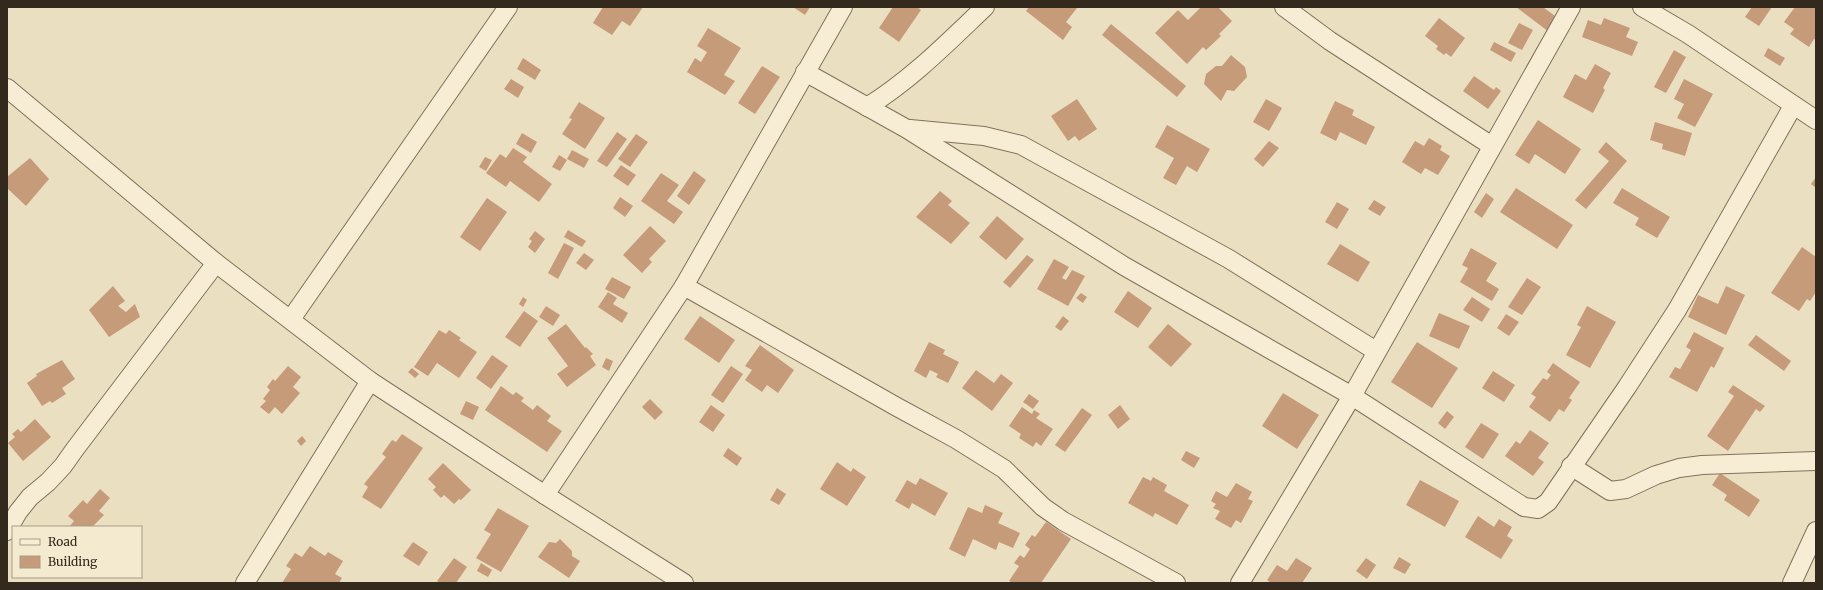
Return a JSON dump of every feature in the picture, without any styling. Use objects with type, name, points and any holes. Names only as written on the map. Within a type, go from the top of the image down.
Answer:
[{"type":"street","points":[[291,319],[508,7]]},
{"type":"street","points":[[545,496],[684,286],[843,7]]},
{"type":"street","points":[[867,107],[910,78],[985,7]]},
{"type":"street","points":[[1284,7],[1330,41],[1492,146]]},
{"type":"street","points":[[1240,583],[1352,396],[1571,7]]},
{"type":"street","points":[[1642,7],[1688,34],[1793,106],[1816,120]]},
{"type":"street","points":[[805,72],[907,129],[1124,266],[1352,396],[1524,507],[1538,509],[1548,502],[1627,387],[1677,310],[1793,106]]},
{"type":"street","points":[[7,88],[216,263],[370,381],[545,496],[684,583]]},
{"type":"street","points":[[907,129],[984,136],[1021,145],[1229,259],[1376,351]]},
{"type":"street","points":[[7,531],[18,512],[30,497],[48,482],[63,466],[216,263]]},
{"type":"street","points":[[684,286],[896,408],[956,439],[1004,469],[1043,507],[1058,517],[1176,583]]},
{"type":"street","points":[[245,583],[370,381]]},
{"type":"street","points":[[1572,466],[1610,491],[1626,489],[1656,475],[1679,468],[1702,465],[1816,461]]},
{"type":"street","points":[[1792,583],[1816,531]]},
{"type":"building","points":[[603,7],[643,7],[630,26],[622,21],[612,35],[593,23]]},
{"type":"building","points":[[793,7],[810,7],[805,15]]},
{"type":"building","points":[[893,7],[917,7],[921,10],[899,42],[879,28]]},
{"type":"building","points":[[1029,7],[1077,8],[1066,22],[1072,27],[1063,40],[1026,11]]},
{"type":"building","points":[[1201,7],[1218,7],[1232,21],[1219,34],[1221,36],[1206,50],[1203,47],[1187,64],[1155,33],[1178,10],[1188,20]]},
{"type":"building","points":[[1516,7],[1543,7],[1559,19],[1549,32]]},
{"type":"building","points":[[1752,7],[1772,7],[1759,26],[1745,17]]},
{"type":"building","points":[[1795,7],[1816,7],[1816,40],[1814,39],[1809,47],[1790,34],[1794,29],[1784,22]]},
{"type":"building","points":[[1439,18],[1465,38],[1451,57],[1446,53],[1444,55],[1436,49],[1438,46],[1425,36]]},
{"type":"building","points":[[1604,18],[1630,28],[1626,37],[1638,42],[1632,56],[1582,37],[1588,20],[1601,25]]},
{"type":"building","points":[[1519,23],[1533,30],[1522,50],[1508,43]]},
{"type":"building","points":[[1111,24],[1186,86],[1177,97],[1102,35]]},
{"type":"building","points":[[708,28],[741,48],[724,75],[735,81],[725,95],[687,72],[695,58],[701,62],[707,52],[697,46]]},
{"type":"building","points":[[1494,42],[1516,53],[1511,62],[1490,50]]},
{"type":"building","points":[[1768,48],[1785,58],[1780,66],[1764,56]]},
{"type":"building","points":[[1674,50],[1686,57],[1666,93],[1654,87]]},
{"type":"building","points":[[1231,55],[1245,67],[1247,77],[1234,91],[1227,90],[1221,101],[1204,84],[1206,74],[1216,66],[1222,66]]},
{"type":"building","points":[[523,58],[541,70],[535,80],[517,69]]},
{"type":"building","points":[[1595,64],[1611,73],[1603,88],[1605,90],[1593,113],[1563,97],[1575,74],[1586,80]]},
{"type":"building","points":[[762,66],[780,77],[755,114],[738,103]]},
{"type":"building","points":[[1474,76],[1494,90],[1496,87],[1501,91],[1488,109],[1463,91]]},
{"type":"building","points":[[511,79],[524,87],[518,98],[504,89]]},
{"type":"building","points":[[1684,79],[1713,94],[1695,127],[1677,118],[1684,104],[1674,99]]},
{"type":"building","points":[[1077,99],[1097,129],[1079,141],[1075,136],[1068,141],[1051,116]]},
{"type":"building","points":[[1266,99],[1282,108],[1269,131],[1253,122]]},
{"type":"building","points":[[1335,101],[1354,110],[1352,115],[1375,127],[1366,145],[1340,132],[1336,141],[1320,133]]},
{"type":"building","points":[[579,102],[605,118],[585,149],[562,134],[572,119],[569,118]]},
{"type":"building","points":[[1538,120],[1581,149],[1565,174],[1535,154],[1529,164],[1515,155]]},
{"type":"building","points":[[1655,122],[1692,133],[1685,156],[1662,149],[1663,144],[1650,140]]},
{"type":"building","points":[[1167,125],[1210,149],[1197,172],[1187,166],[1176,185],[1163,178],[1174,158],[1155,147]]},
{"type":"building","points":[[617,132],[627,139],[607,167],[597,161]]},
{"type":"building","points":[[522,133],[537,142],[531,153],[516,144]]},
{"type":"building","points":[[636,134],[648,142],[630,167],[618,159]]},
{"type":"building","points":[[1429,138],[1442,146],[1440,150],[1450,156],[1438,175],[1425,168],[1421,174],[1402,162],[1415,141],[1424,146]]},
{"type":"building","points":[[1269,141],[1279,148],[1263,167],[1254,159]]},
{"type":"building","points":[[1606,142],[1627,161],[1586,209],[1575,200],[1609,161],[1598,152]]},
{"type":"building","points":[[513,148],[527,157],[523,162],[552,184],[539,202],[510,181],[506,187],[486,173],[500,154],[506,158]]},
{"type":"building","points":[[572,150],[589,159],[584,168],[567,159]]},
{"type":"building","points":[[559,155],[567,160],[560,171],[552,167]]},
{"type":"building","points":[[485,157],[492,160],[486,171],[479,167]]},
{"type":"building","points":[[30,158],[49,179],[26,206],[7,188],[7,177]]},
{"type":"building","points":[[621,165],[636,175],[628,186],[613,176]]},
{"type":"building","points":[[694,171],[706,180],[689,205],[677,196]]},
{"type":"building","points":[[661,173],[679,185],[667,201],[683,212],[674,224],[641,201]]},
{"type":"building","points":[[1816,177],[1816,188],[1811,184]]},
{"type":"building","points":[[1516,188],[1573,225],[1557,249],[1500,212]]},
{"type":"building","points":[[1622,188],[1670,217],[1657,238],[1635,225],[1639,218],[1613,203]]},
{"type":"building","points":[[940,191],[952,201],[948,205],[970,223],[951,244],[916,217]]},
{"type":"building","points":[[1486,193],[1494,199],[1482,218],[1474,212]]},
{"type":"building","points":[[620,197],[633,206],[625,217],[613,208]]},
{"type":"building","points":[[487,198],[507,212],[480,251],[460,237]]},
{"type":"building","points":[[1374,200],[1386,207],[1380,216],[1368,209]]},
{"type":"building","points":[[1337,202],[1349,209],[1337,229],[1325,222]]},
{"type":"building","points":[[997,216],[1024,239],[1006,260],[979,237]]},
{"type":"building","points":[[650,226],[666,241],[649,259],[652,262],[642,273],[623,255]]},
{"type":"building","points":[[568,230],[586,241],[582,247],[564,237]]},
{"type":"building","points":[[535,231],[545,239],[535,253],[528,247],[532,241],[529,239]]},
{"type":"building","points":[[564,243],[574,248],[558,279],[548,273]]},
{"type":"building","points":[[1340,244],[1370,262],[1358,282],[1327,264]]},
{"type":"building","points":[[1802,247],[1816,257],[1816,292],[1810,301],[1807,299],[1799,311],[1771,293]]},
{"type":"building","points":[[1471,248],[1497,263],[1486,281],[1499,289],[1492,301],[1460,282],[1468,268],[1462,265]]},
{"type":"building","points":[[584,253],[594,260],[586,270],[576,263]]},
{"type":"building","points":[[1027,255],[1034,260],[1010,288],[1003,282]]},
{"type":"building","points":[[1054,259],[1069,267],[1062,278],[1066,280],[1072,270],[1085,276],[1068,306],[1037,289]]},
{"type":"building","points":[[612,277],[631,287],[624,299],[605,289]]},
{"type":"building","points":[[1527,278],[1541,287],[1522,315],[1508,307]]},
{"type":"building","points":[[113,286],[125,301],[118,306],[126,312],[135,304],[140,317],[109,337],[89,310]]},
{"type":"building","points":[[1726,286],[1745,295],[1726,335],[1688,317],[1698,295],[1718,304]]},
{"type":"building","points":[[1128,291],[1152,308],[1138,328],[1114,312]]},
{"type":"building","points":[[608,292],[617,298],[613,304],[628,313],[622,323],[598,307]]},
{"type":"building","points":[[1081,293],[1087,297],[1083,303],[1076,298]]},
{"type":"building","points":[[523,297],[527,300],[523,307],[519,304]]},
{"type":"building","points":[[1472,297],[1490,309],[1482,322],[1463,310]]},
{"type":"building","points":[[546,306],[560,315],[553,326],[539,317]]},
{"type":"building","points":[[1587,306],[1616,322],[1590,368],[1566,355],[1581,327],[1577,325]]},
{"type":"building","points":[[524,311],[538,321],[520,347],[505,337]]},
{"type":"building","points":[[1439,313],[1470,326],[1459,349],[1429,336]]},
{"type":"building","points":[[1506,314],[1519,322],[1509,336],[1497,328]]},
{"type":"building","points":[[700,316],[735,340],[719,363],[684,339]]},
{"type":"building","points":[[1063,316],[1069,321],[1061,331],[1055,327]]},
{"type":"building","points":[[566,324],[585,348],[586,347],[593,354],[590,356],[596,365],[567,387],[557,374],[568,366],[547,338]]},
{"type":"building","points":[[1168,324],[1192,344],[1171,367],[1148,347]]},
{"type":"building","points":[[439,330],[446,334],[449,330],[461,338],[459,340],[477,352],[459,378],[437,363],[428,376],[414,367]]},
{"type":"building","points":[[1694,332],[1724,348],[1714,368],[1711,366],[1697,392],[1669,377],[1675,367],[1680,369],[1691,350],[1686,347]]},
{"type":"building","points":[[1756,335],[1791,361],[1784,371],[1748,345]]},
{"type":"building","points":[[929,342],[945,350],[943,354],[959,362],[948,383],[936,377],[938,374],[930,370],[926,378],[914,371]]},
{"type":"building","points":[[1417,342],[1458,368],[1432,408],[1391,382]]},
{"type":"building","points":[[760,345],[794,370],[778,393],[767,385],[762,392],[745,380],[752,370],[745,366]]},
{"type":"building","points":[[492,355],[508,366],[491,389],[476,378]]},
{"type":"building","points":[[606,358],[613,361],[609,371],[602,367]]},
{"type":"building","points":[[62,360],[75,379],[62,388],[66,394],[52,403],[50,401],[42,406],[27,383],[37,376],[36,374]]},
{"type":"building","points":[[1553,363],[1580,382],[1569,398],[1572,400],[1564,412],[1559,409],[1550,422],[1529,407],[1536,397],[1531,394],[1543,378],[1547,380],[1551,375],[1547,372]]},
{"type":"building","points":[[288,366],[301,377],[293,387],[300,393],[282,414],[275,407],[269,414],[260,407],[266,401],[263,399],[270,390],[267,387],[273,379],[275,381]]},
{"type":"building","points":[[731,366],[743,374],[723,403],[711,395]]},
{"type":"building","points":[[412,368],[419,374],[415,378],[408,372]]},
{"type":"building","points":[[976,370],[994,383],[1001,374],[1013,383],[992,411],[962,388]]},
{"type":"building","points":[[1493,371],[1515,385],[1504,402],[1482,388]]},
{"type":"building","points":[[1733,385],[1765,406],[1760,412],[1756,409],[1728,451],[1707,436],[1734,396],[1728,392]]},
{"type":"building","points":[[501,386],[513,395],[516,392],[524,398],[521,401],[533,410],[537,405],[551,416],[547,421],[562,431],[547,452],[485,410]]},
{"type":"building","points":[[1283,393],[1319,415],[1297,449],[1262,426]]},
{"type":"building","points":[[1029,394],[1039,401],[1033,409],[1023,402]]},
{"type":"building","points":[[650,399],[663,412],[655,420],[642,407]]},
{"type":"building","points":[[466,401],[479,407],[473,420],[460,414]]},
{"type":"building","points":[[711,405],[725,415],[713,432],[699,422]]},
{"type":"building","points":[[1120,405],[1130,419],[1118,429],[1108,415]]},
{"type":"building","points":[[1022,407],[1032,414],[1034,410],[1040,414],[1036,418],[1053,429],[1041,446],[1036,442],[1033,447],[1019,438],[1021,434],[1009,426]]},
{"type":"building","points":[[1082,408],[1092,415],[1065,452],[1055,445]]},
{"type":"building","points":[[1447,411],[1454,417],[1445,429],[1438,423]]},
{"type":"building","points":[[35,419],[51,437],[23,461],[8,443],[15,437],[12,434],[18,429],[21,432]]},
{"type":"building","points":[[1481,423],[1499,434],[1483,459],[1465,447]]},
{"type":"building","points":[[1530,430],[1549,443],[1538,458],[1544,462],[1533,476],[1505,456],[1516,441],[1520,444]]},
{"type":"building","points":[[402,434],[423,448],[381,509],[362,497],[368,487],[364,484],[386,457],[382,454],[392,440],[396,442]]},
{"type":"building","points":[[302,436],[306,441],[301,446],[297,441]]},
{"type":"building","points":[[728,448],[742,458],[737,466],[723,456]]},
{"type":"building","points":[[1186,451],[1200,458],[1194,468],[1181,460]]},
{"type":"building","points":[[837,462],[851,472],[853,468],[866,477],[847,506],[820,489]]},
{"type":"building","points":[[443,463],[471,490],[461,500],[459,499],[454,504],[444,495],[441,498],[433,490],[436,487],[428,479]]},
{"type":"building","points":[[1720,473],[1760,500],[1749,517],[1724,500],[1727,495],[1712,485]]},
{"type":"building","points":[[1143,477],[1151,481],[1153,477],[1167,485],[1164,491],[1189,505],[1177,525],[1155,513],[1153,517],[1128,503]]},
{"type":"building","points":[[920,478],[948,493],[935,516],[912,503],[909,509],[895,501],[907,480],[916,485]]},
{"type":"building","points":[[1420,480],[1459,501],[1445,527],[1406,505]]},
{"type":"building","points":[[1236,483],[1252,492],[1248,499],[1253,501],[1241,523],[1236,520],[1231,528],[1215,519],[1220,511],[1213,508],[1216,504],[1211,501],[1216,491],[1227,497]]},
{"type":"building","points":[[777,488],[786,494],[779,505],[770,500]]},
{"type":"building","points":[[100,489],[110,498],[99,511],[104,515],[93,526],[70,526],[74,521],[68,516],[83,500],[87,504]]},
{"type":"building","points":[[985,505],[1003,513],[998,523],[1020,533],[1013,548],[999,542],[996,550],[973,539],[965,557],[949,549],[968,507],[982,513]]},
{"type":"building","points":[[498,508],[529,526],[501,572],[476,558],[491,534],[484,530]]},
{"type":"building","points":[[1478,516],[1494,527],[1499,519],[1512,527],[1507,536],[1513,540],[1501,559],[1465,537]]},
{"type":"building","points":[[1046,522],[1071,539],[1041,583],[1013,583],[1009,581],[1019,566],[1014,563],[1020,555],[1024,558],[1030,549],[1025,545],[1032,535],[1035,537]]},
{"type":"building","points":[[560,539],[572,551],[572,556],[580,561],[569,578],[538,557],[549,542],[556,543]]},
{"type":"building","points":[[413,542],[428,552],[419,566],[403,556]]},
{"type":"building","points":[[310,546],[325,556],[328,552],[343,561],[335,574],[342,578],[339,583],[282,583],[291,569],[286,566],[295,553],[302,557]]},
{"type":"building","points":[[1399,557],[1411,564],[1405,574],[1393,568]]},
{"type":"building","points":[[454,558],[467,567],[456,583],[440,583],[437,581]]},
{"type":"building","points":[[1296,558],[1312,568],[1302,583],[1271,583],[1267,580],[1277,565],[1287,571]]},
{"type":"building","points":[[1366,558],[1376,565],[1367,579],[1356,571]]},
{"type":"building","points":[[481,563],[492,570],[488,577],[477,571]]}]
